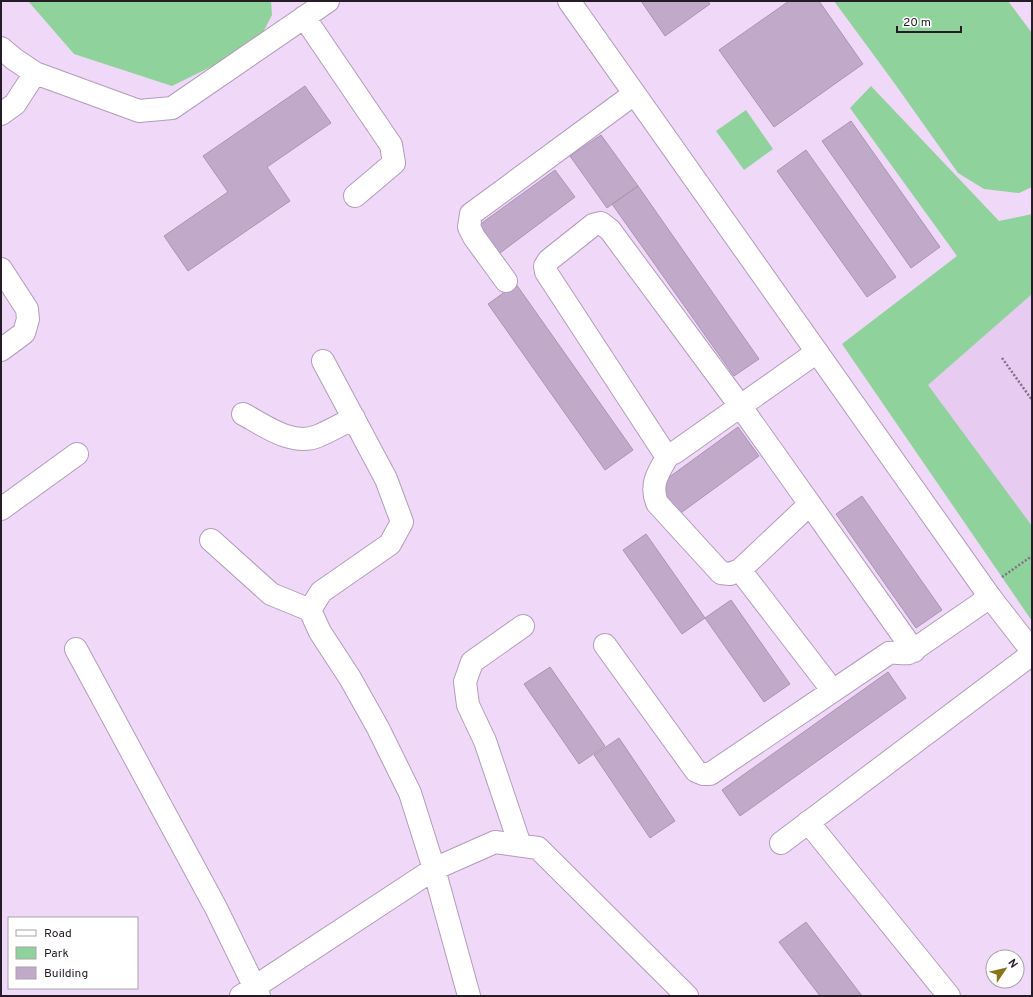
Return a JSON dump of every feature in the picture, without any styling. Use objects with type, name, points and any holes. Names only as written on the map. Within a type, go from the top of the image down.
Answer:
[{"type":"street","points":[[1,48],[35,73],[139,111],[172,108],[328,1]]},
{"type":"street","points":[[568,1],[1032,653],[781,843]]},
{"type":"street","points":[[304,17],[391,144],[394,163],[355,196]]},
{"type":"street","points":[[1,114],[15,104],[35,73]]},
{"type":"street","points":[[506,281],[474,237],[469,227],[471,214],[634,94]]},
{"type":"street","points":[[817,352],[741,407],[674,453],[669,454],[663,451],[546,272],[545,266],[549,260],[593,225],[601,223],[610,230],[741,407],[914,651]]},
{"type":"street","points":[[1,269],[27,309],[28,319],[24,333],[1,350]]},
{"type":"street","points":[[310,610],[322,592],[390,544],[402,522],[386,479],[323,361]]},
{"type":"street","points":[[243,414],[285,436],[303,439],[316,437],[354,418]]},
{"type":"street","points":[[1,509],[76,454]]},
{"type":"street","points":[[669,454],[656,477],[654,495],[657,503],[721,573],[730,574],[740,570],[810,504]]},
{"type":"street","points":[[211,540],[271,594],[310,610],[320,632],[350,678],[378,728],[410,793],[434,869],[469,996]]},
{"type":"street","points":[[740,570],[833,691]]},
{"type":"street","points":[[604,645],[696,771],[703,774],[710,774],[890,653],[896,652],[909,654],[914,651],[988,593]]},
{"type":"street","points":[[520,845],[485,740],[468,705],[465,682],[472,662],[523,626]]},
{"type":"street","points":[[76,649],[216,908],[251,993],[434,869],[495,842],[538,848],[687,996]]},
{"type":"street","points":[[808,822],[949,996]]},
{"type":"path","points":[[1002,358],[1032,400]]},
{"type":"path","points":[[988,593],[1032,556]]},
{"type":"shaded area","points":[[1032,287],[1032,583],[891,385]]},
{"type":"green space","points":[[28,1],[271,1],[272,15],[257,44],[172,86],[74,54]]},
{"type":"green space","points":[[834,1],[1008,1],[1032,33],[1032,187],[1019,193],[984,189],[958,173]]},
{"type":"green space","points":[[871,86],[999,221],[1032,214],[1032,294],[928,385],[1032,526],[1032,621],[842,344],[957,256],[850,108]]},
{"type":"green space","points":[[746,110],[773,149],[744,170],[716,131]]},
{"type":"building","points":[[641,1],[708,1],[710,4],[665,36]]},
{"type":"building","points":[[789,1],[819,1],[863,64],[774,127],[719,50]]},
{"type":"building","points":[[305,86],[331,123],[267,167],[290,201],[188,271],[164,236],[228,192],[203,156]]},
{"type":"building","points":[[851,121],[940,247],[911,268],[822,141]]},
{"type":"building","points":[[601,135],[638,186],[607,208],[570,156]]},
{"type":"building","points":[[806,150],[896,277],[867,297],[777,171]]},
{"type":"building","points":[[555,170],[575,197],[496,256],[475,228]]},
{"type":"building","points":[[638,186],[759,359],[734,376],[612,204]]},
{"type":"building","points":[[516,284],[633,450],[605,470],[488,304]]},
{"type":"building","points":[[738,427],[759,456],[678,515],[657,486]]},
{"type":"building","points":[[862,496],[942,610],[916,628],[836,514]]},
{"type":"building","points":[[646,534],[705,618],[682,634],[623,550]]},
{"type":"building","points":[[731,600],[790,684],[764,702],[705,618]]},
{"type":"building","points":[[550,667],[605,746],[579,764],[524,684]]},
{"type":"building","points":[[888,672],[906,698],[740,816],[722,790]]},
{"type":"building","points":[[619,738],[675,821],[650,838],[594,755]]},
{"type":"building","points":[[806,922],[862,996],[820,996],[779,942]]}]
